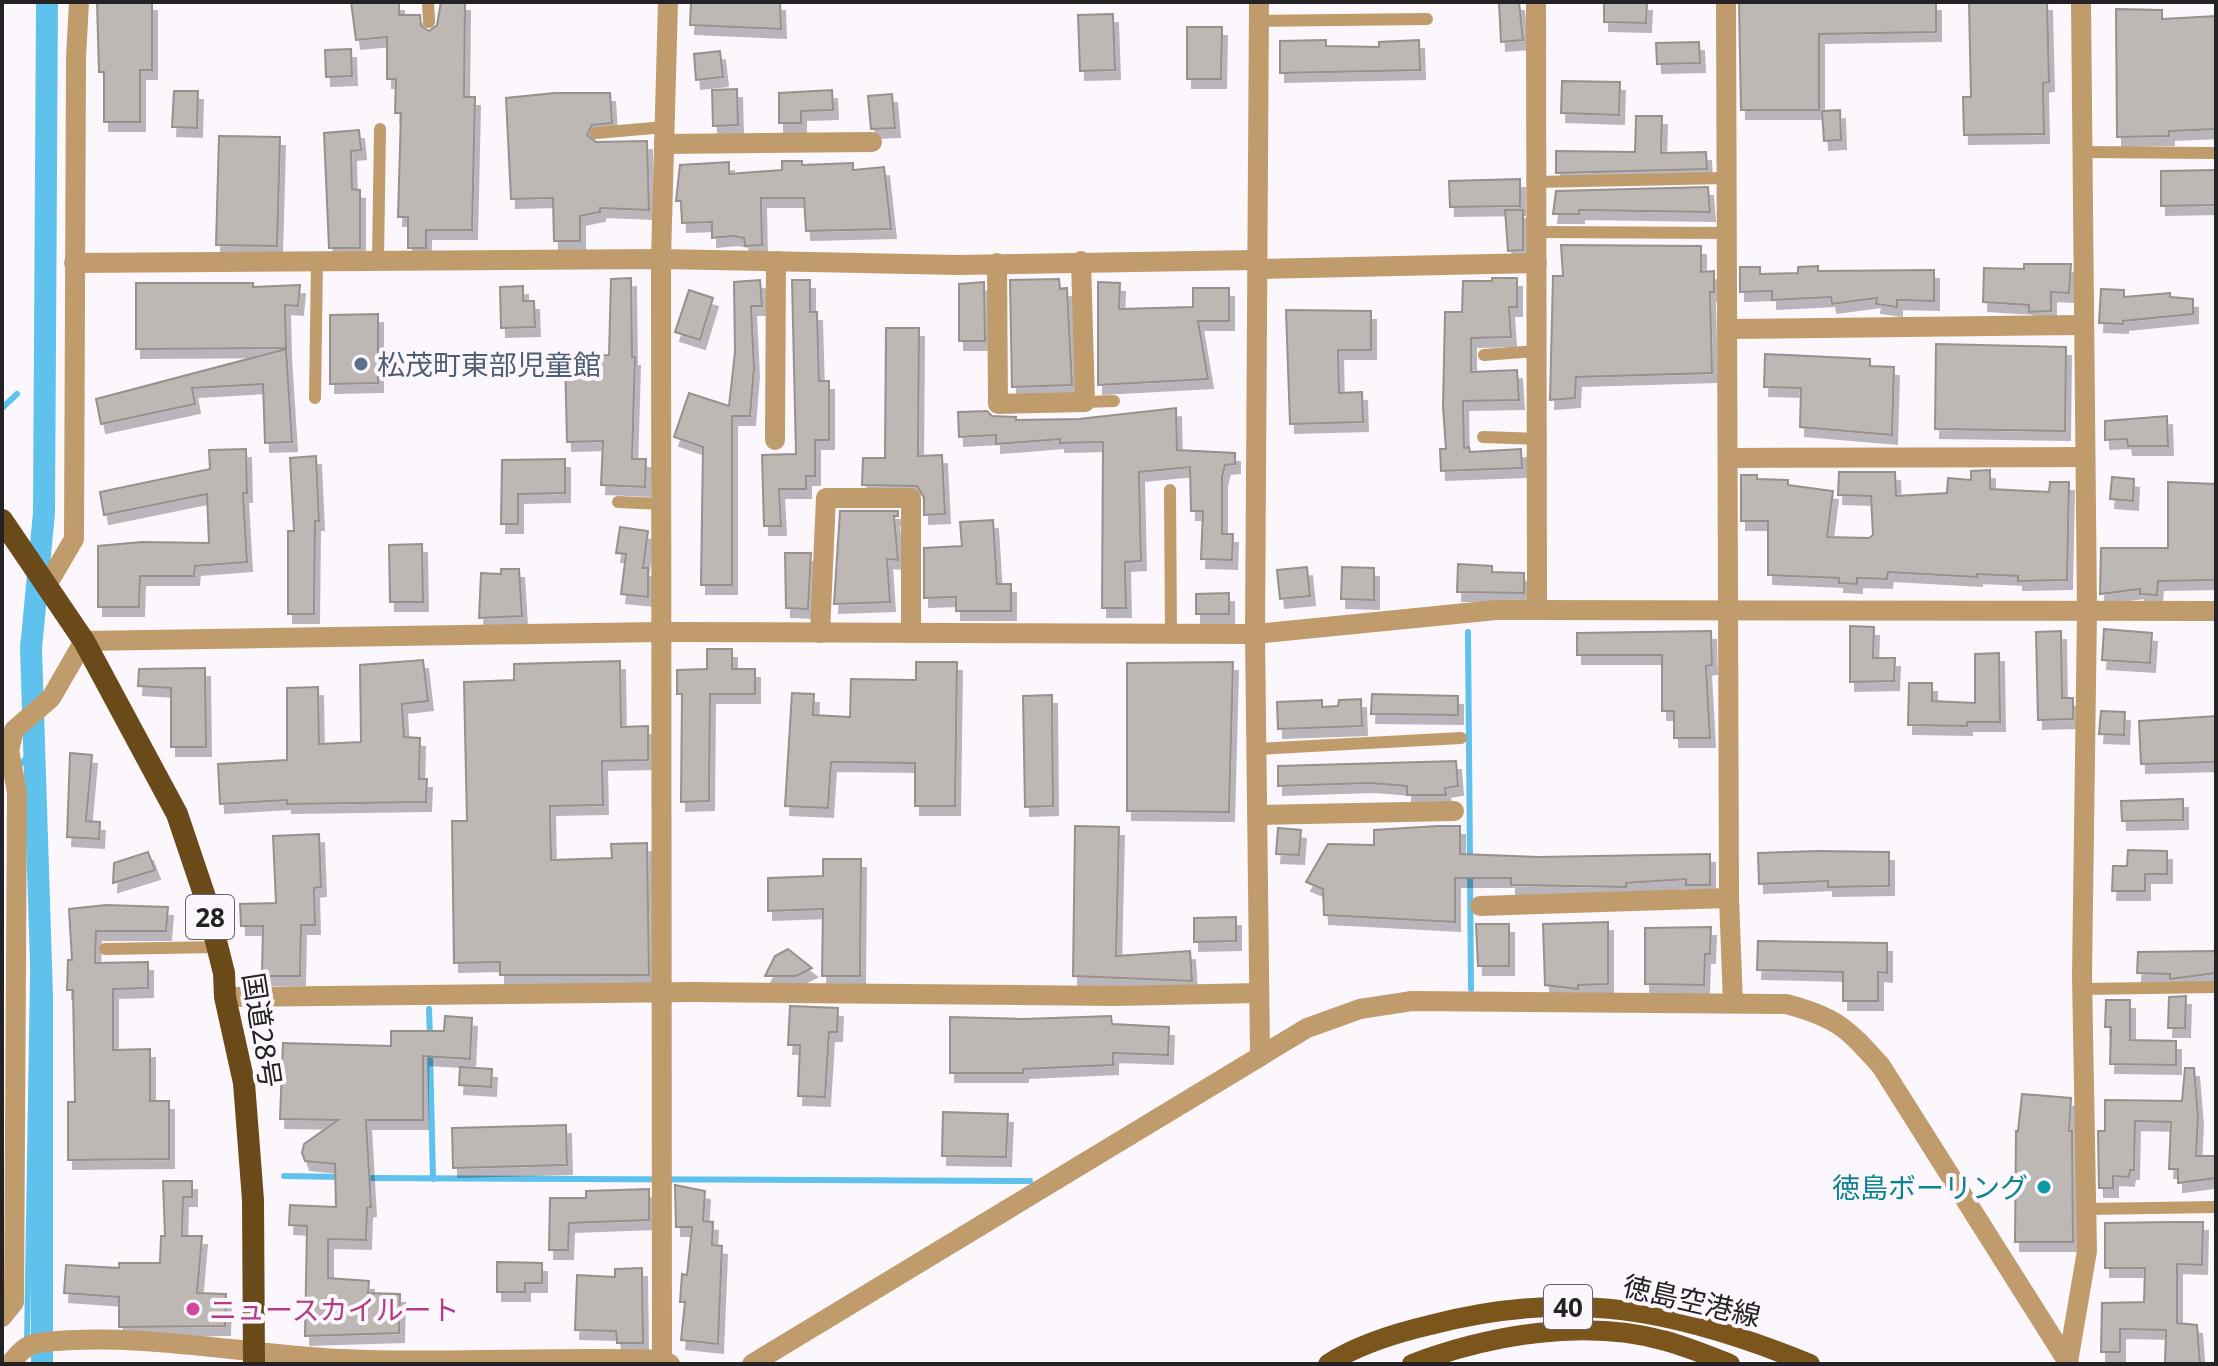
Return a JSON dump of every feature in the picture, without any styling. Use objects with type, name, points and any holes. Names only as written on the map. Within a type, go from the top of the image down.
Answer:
[{"type":"highway","name":"国道28号","points":[[2,520],[84,641],[177,814],[218,947],[245,1098],[253,1200],[254,1358]]},
{"type":"main road","name":"徳島空港線","points":[[1328,1364],[1410,1330],[1486,1310],[1543,1307],[1631,1309],[1734,1333],[1810,1364]]},
{"type":"main road","name":"徳島空港線","points":[[1412,1364],[1500,1338],[1586,1331],[1664,1340],[1730,1364]]},
{"type":"street","points":[[47,585],[74,539],[74,263],[79,2]]},
{"type":"street","points":[[10,1364],[33,1343],[61,1341],[157,1342],[254,1358],[666,1362],[660,632],[661,259],[668,2]]},
{"type":"street","points":[[1536,2],[1537,610]]},
{"type":"street","points":[[1726,2],[1729,898],[1733,1003]]},
{"type":"street","points":[[2069,1363],[2087,1251],[2082,989],[2087,611],[2083,457],[2081,2]]},
{"type":"street","points":[[1259,12],[1255,634],[1260,1054]]},
{"type":"street","points":[[664,136],[872,142]]},
{"type":"street","points":[[74,263],[661,259],[997,263],[1537,263]]},
{"type":"street","points":[[775,440],[776,261]]},
{"type":"street","points":[[997,263],[998,404],[1085,402],[1081,261]]},
{"type":"street","points":[[1727,329],[2083,325]]},
{"type":"street","points":[[1728,458],[2083,457]]},
{"type":"street","points":[[820,633],[826,498],[911,498],[911,633]]},
{"type":"street","points":[[2,1317],[14,1302],[8,1151],[9,873],[17,792],[5,756],[14,730],[51,698],[84,641],[660,632],[1255,634],[1496,610],[2216,611]]},
{"type":"street","points":[[1257,815],[1454,811]]},
{"type":"street","points":[[1480,906],[1729,898]]},
{"type":"street","points":[[225,997],[663,993],[1116,996],[1259,993]]},
{"type":"street","points":[[752,1364],[1307,1028],[1360,1009],[1412,1001],[1786,1004],[1826,1015],[1851,1033],[1881,1066],[2069,1363]]},
{"type":"lane","points":[[428,2],[429,22]]},
{"type":"lane","points":[[1259,12],[1427,19]]},
{"type":"lane","points":[[378,260],[380,129]]},
{"type":"lane","points":[[596,133],[664,136]]},
{"type":"lane","points":[[2082,152],[2214,153]]},
{"type":"lane","points":[[1535,182],[1727,178]]},
{"type":"lane","points":[[1537,232],[1727,233]]},
{"type":"lane","points":[[315,398],[317,261]]},
{"type":"lane","points":[[1484,355],[1537,351]]},
{"type":"lane","points":[[1085,402],[1114,401]]},
{"type":"lane","points":[[1483,437],[1537,439]]},
{"type":"lane","points":[[1170,490],[1171,634]]},
{"type":"lane","points":[[618,502],[661,504]]},
{"type":"lane","points":[[1256,749],[1461,738]]},
{"type":"lane","points":[[105,949],[218,947]]},
{"type":"lane","points":[[2082,989],[2216,987]]},
{"type":"lane","points":[[2086,1209],[2216,1207]]},
{"type":"building","points":[[97,2],[152,2],[152,70],[140,70],[140,122],[104,122],[104,72],[99,72]]},
{"type":"building","points":[[351,2],[399,2],[399,15],[420,15],[421,26],[429,31],[437,25],[441,2],[465,2],[464,97],[475,97],[472,230],[426,230],[426,248],[408,248],[408,217],[398,217],[401,113],[395,113],[396,79],[387,79],[387,37],[356,40]]},
{"type":"building","points":[[691,2],[780,2],[781,29],[690,25]]},
{"type":"building","points":[[1499,2],[1519,2],[1523,40],[1501,42]]},
{"type":"building","points":[[1604,2],[1647,2],[1646,23],[1604,22]]},
{"type":"building","points":[[1739,2],[1936,2],[1936,32],[1819,34],[1819,110],[1741,110]]},
{"type":"building","points":[[1969,2],[2047,2],[2049,82],[2043,83],[2044,134],[1964,135],[1963,97],[1971,97]]},
{"type":"building","points":[[2116,9],[2162,10],[2162,19],[2216,16],[2216,129],[2169,131],[2169,136],[2117,137]]},
{"type":"building","points":[[1113,14],[1115,70],[1080,71],[1078,15]]},
{"type":"building","points":[[1187,27],[1222,27],[1221,79],[1187,79]]},
{"type":"building","points":[[1326,40],[1326,46],[1379,47],[1379,42],[1419,40],[1420,70],[1280,73],[1280,41]]},
{"type":"building","points":[[1699,42],[1700,63],[1657,64],[1656,43]]},
{"type":"building","points":[[351,49],[352,76],[326,77],[325,50]]},
{"type":"building","points":[[720,51],[723,77],[696,80],[694,54]]},
{"type":"building","points":[[1562,81],[1620,82],[1619,115],[1561,113]]},
{"type":"building","points":[[737,89],[738,125],[713,126],[712,90]]},
{"type":"building","points":[[832,90],[833,110],[801,111],[801,123],[779,123],[779,93]]},
{"type":"building","points":[[174,91],[198,91],[197,128],[172,127]]},
{"type":"building","points":[[555,93],[610,93],[612,123],[592,125],[587,135],[596,142],[647,141],[649,210],[600,208],[600,212],[580,216],[580,241],[554,241],[553,198],[511,199],[506,98]]},
{"type":"building","points":[[892,94],[895,128],[871,129],[868,96]]},
{"type":"building","points":[[1840,110],[1841,140],[1824,141],[1822,111]]},
{"type":"building","points":[[1636,116],[1662,116],[1661,153],[1706,152],[1707,169],[1556,173],[1556,151],[1635,152]]},
{"type":"building","points":[[359,130],[361,150],[351,151],[352,189],[360,190],[360,248],[329,248],[324,133]]},
{"type":"building","points":[[219,136],[280,137],[277,246],[216,245]]},
{"type":"building","points":[[782,161],[802,161],[802,165],[853,163],[853,170],[884,167],[891,229],[806,231],[804,198],[761,198],[762,245],[745,246],[744,238],[733,236],[712,238],[712,222],[682,223],[681,201],[676,201],[680,165],[729,162],[729,174],[782,170]]},
{"type":"building","points":[[2216,170],[2216,205],[2161,206],[2161,171]]},
{"type":"building","points":[[1520,179],[1520,206],[1450,207],[1449,181]]},
{"type":"building","points":[[1708,187],[1710,212],[1579,210],[1579,214],[1553,214],[1556,191]]},
{"type":"building","points":[[1505,210],[1523,210],[1523,250],[1508,251]]},
{"type":"building","points":[[1561,245],[1701,246],[1701,272],[1714,271],[1714,292],[1710,292],[1712,373],[1576,377],[1575,398],[1550,400],[1553,276],[1563,276]]},
{"type":"building","points":[[2024,264],[2071,264],[2069,293],[2051,292],[2051,311],[2029,312],[2029,305],[1983,302],[1984,268],[2024,269]]},
{"type":"building","points":[[1818,266],[1818,271],[1934,270],[1934,301],[1897,300],[1897,307],[1876,304],[1877,298],[1832,304],[1831,297],[1772,300],[1772,291],[1740,292],[1740,267],[1760,267],[1760,274],[1798,273],[1798,267]]},
{"type":"building","points":[[631,278],[632,357],[635,357],[632,459],[646,459],[645,487],[601,485],[603,441],[567,442],[565,357],[609,355],[611,279]]},
{"type":"building","points":[[1492,278],[1517,278],[1517,307],[1509,307],[1511,337],[1471,338],[1471,372],[1517,370],[1519,400],[1463,401],[1464,448],[1469,447],[1470,452],[1521,449],[1522,468],[1441,471],[1440,449],[1446,449],[1443,407],[1445,312],[1462,312],[1463,281],[1492,281]]},
{"type":"building","points":[[1059,279],[1060,289],[1067,288],[1072,385],[1012,387],[1010,280]]},
{"type":"building","points":[[760,280],[762,306],[751,306],[754,368],[750,416],[732,416],[732,585],[701,585],[703,447],[674,437],[689,393],[729,406],[735,352],[734,282]]},
{"type":"building","points":[[792,280],[810,280],[810,312],[817,312],[819,381],[829,381],[829,440],[815,440],[815,476],[806,476],[806,489],[779,489],[781,526],[764,526],[762,455],[796,454]]},
{"type":"building","points":[[984,282],[985,341],[959,341],[959,284]]},
{"type":"building","points":[[1098,282],[1120,283],[1119,309],[1193,307],[1193,288],[1229,288],[1229,321],[1198,321],[1208,379],[1098,385]]},
{"type":"building","points":[[136,283],[253,283],[253,287],[300,285],[298,306],[285,305],[286,348],[136,349]]},
{"type":"building","points":[[523,286],[523,301],[534,301],[535,327],[501,328],[500,287]]},
{"type":"building","points":[[2101,289],[2124,290],[2124,297],[2170,293],[2170,297],[2193,299],[2193,314],[2123,321],[2123,324],[2099,323]]},
{"type":"building","points":[[689,290],[713,298],[700,340],[675,332]]},
{"type":"building","points":[[1286,310],[1371,311],[1371,350],[1338,350],[1339,393],[1362,392],[1363,422],[1290,424]]},
{"type":"building","points":[[378,314],[378,383],[330,384],[330,315]]},
{"type":"building","points":[[886,328],[919,328],[918,456],[942,455],[945,514],[924,515],[924,497],[917,486],[862,485],[863,458],[885,458]]},
{"type":"building","points":[[1936,344],[2066,347],[2065,431],[1935,429]]},
{"type":"building","points":[[286,349],[292,442],[265,443],[263,384],[192,388],[195,404],[101,424],[96,399]]},
{"type":"building","points":[[1765,354],[1870,359],[1870,366],[1894,367],[1892,435],[1800,427],[1801,388],[1764,387]]},
{"type":"building","points":[[1176,408],[1177,450],[1235,453],[1235,464],[1225,465],[1222,477],[1222,534],[1233,534],[1232,560],[1201,559],[1203,511],[1191,511],[1190,467],[1139,472],[1141,561],[1125,562],[1126,608],[1102,608],[1103,442],[1060,443],[1060,439],[996,444],[996,435],[959,437],[958,412],[987,411],[992,416],[1016,417],[1016,420],[1079,419]]},
{"type":"building","points":[[2167,416],[2168,446],[2128,446],[2127,439],[2105,440],[2105,421]]},
{"type":"building","points":[[246,449],[247,493],[243,493],[247,562],[195,566],[194,576],[140,576],[139,607],[98,607],[98,546],[142,542],[209,543],[207,494],[104,515],[100,492],[210,469],[209,450]]},
{"type":"building","points":[[316,456],[319,521],[315,521],[314,614],[288,614],[288,531],[294,531],[290,458]]},
{"type":"building","points":[[565,459],[565,493],[518,494],[518,524],[501,524],[502,460]]},
{"type":"building","points":[[1990,470],[1990,489],[2049,492],[2050,482],[2069,482],[2067,580],[2018,581],[2018,576],[1888,572],[1887,579],[1857,578],[1857,584],[1839,583],[1839,578],[1768,575],[1768,521],[1741,521],[1741,475],[1788,480],[1788,485],[1833,491],[1827,537],[1869,538],[1873,535],[1871,496],[1838,495],[1839,472],[1895,472],[1896,496],[1947,493],[1948,478],[1971,480],[1971,471]]},
{"type":"building","points":[[2112,477],[2134,479],[2133,501],[2110,499]]},
{"type":"building","points":[[2168,482],[2216,484],[2216,580],[2158,581],[2157,595],[2140,594],[2140,589],[2100,594],[2101,548],[2168,548]]},
{"type":"building","points":[[840,511],[898,511],[898,516],[894,516],[898,560],[887,559],[890,602],[834,604]]},
{"type":"building","points":[[993,520],[997,584],[1011,584],[1011,611],[956,611],[956,597],[924,598],[924,548],[962,546],[960,522]]},
{"type":"building","points":[[620,527],[648,531],[643,568],[648,568],[648,597],[621,594],[626,554],[616,553]]},
{"type":"building","points":[[422,544],[423,602],[390,602],[389,545]]},
{"type":"building","points":[[785,553],[811,553],[808,609],[786,608]]},
{"type":"building","points":[[1458,564],[1492,566],[1492,572],[1524,573],[1524,593],[1457,592]]},
{"type":"building","points":[[1307,567],[1310,596],[1280,599],[1277,570]]},
{"type":"building","points":[[1342,567],[1374,568],[1374,600],[1341,599]]},
{"type":"building","points":[[501,569],[519,569],[522,616],[479,618],[481,573],[501,574]]},
{"type":"building","points":[[1229,593],[1229,614],[1196,614],[1196,594]]},
{"type":"building","points":[[1850,626],[1874,627],[1873,658],[1895,658],[1894,681],[1850,682]]},
{"type":"building","points":[[2104,629],[2152,633],[2150,663],[2102,660]]},
{"type":"building","points":[[1711,631],[1712,665],[1706,666],[1710,738],[1674,738],[1674,711],[1662,711],[1662,655],[1577,655],[1577,633]]},
{"type":"building","points":[[2061,631],[2062,698],[2073,698],[2073,719],[2038,720],[2036,632]]},
{"type":"building","points":[[707,649],[732,649],[732,669],[755,669],[755,694],[710,694],[709,801],[681,802],[682,694],[677,694],[677,670],[707,669]]},
{"type":"building","points":[[1999,653],[2000,722],[1967,722],[1967,726],[1908,725],[1909,683],[1932,683],[1932,701],[1975,703],[1975,654]]},
{"type":"building","points":[[423,660],[428,701],[402,704],[404,737],[420,738],[419,779],[427,779],[426,802],[287,804],[287,800],[220,804],[218,764],[287,760],[287,688],[318,687],[319,744],[361,742],[360,665]]},
{"type":"building","points":[[620,661],[621,727],[648,726],[648,760],[602,761],[603,805],[550,806],[551,860],[612,858],[611,844],[647,843],[649,975],[500,975],[500,962],[454,963],[452,821],[467,821],[464,682],[514,680],[514,664]]},
{"type":"building","points":[[916,662],[957,662],[955,806],[915,806],[915,763],[831,762],[828,808],[785,806],[792,693],[814,694],[813,715],[850,717],[851,679],[916,680]]},
{"type":"building","points":[[1233,662],[1229,812],[1127,811],[1127,663]]},
{"type":"building","points":[[205,668],[206,747],[171,747],[171,688],[138,686],[139,669]]},
{"type":"building","points":[[1372,694],[1458,696],[1458,715],[1371,714]]},
{"type":"building","points":[[1052,695],[1053,806],[1025,807],[1023,696]]},
{"type":"building","points":[[1361,699],[1362,726],[1278,729],[1277,702],[1322,700],[1322,707],[1338,706],[1339,700]]},
{"type":"building","points":[[2101,711],[2125,712],[2124,735],[2099,734]]},
{"type":"building","points":[[2216,716],[2216,762],[2141,764],[2139,721]]},
{"type":"building","points":[[70,753],[92,755],[86,821],[100,822],[99,839],[67,837]]},
{"type":"building","points":[[1456,761],[1458,786],[1445,788],[1446,795],[1407,795],[1407,786],[1369,783],[1278,786],[1278,766]]},
{"type":"building","points":[[2183,799],[2183,820],[2122,821],[2121,801]]},
{"type":"building","points":[[1075,826],[1119,827],[1116,956],[1190,951],[1192,981],[1073,976]]},
{"type":"building","points":[[1460,826],[1460,854],[1539,857],[1710,854],[1710,885],[1686,885],[1686,879],[1626,883],[1626,887],[1511,885],[1511,878],[1455,878],[1455,922],[1324,915],[1323,889],[1306,882],[1328,844],[1374,845],[1374,830]]},
{"type":"building","points":[[1278,828],[1301,830],[1299,855],[1276,854]]},
{"type":"building","points":[[319,834],[321,887],[314,888],[315,925],[301,925],[300,976],[262,976],[263,926],[241,926],[240,904],[276,903],[273,836]]},
{"type":"building","points":[[2128,850],[2167,851],[2167,874],[2145,874],[2145,891],[2112,891],[2113,866],[2127,866]]},
{"type":"building","points":[[148,852],[155,870],[113,883],[114,863]]},
{"type":"building","points":[[1889,852],[1889,886],[1828,887],[1828,881],[1759,884],[1758,853]]},
{"type":"building","points":[[823,859],[861,859],[860,976],[822,976],[823,909],[768,911],[768,878],[823,876]]},
{"type":"building","points":[[106,905],[168,907],[166,931],[96,931],[95,963],[148,962],[148,988],[113,989],[113,1050],[150,1049],[150,1101],[169,1101],[169,1159],[68,1160],[68,1102],[75,1102],[73,990],[67,990],[68,960],[72,960],[69,909]]},
{"type":"building","points":[[1236,917],[1236,941],[1194,942],[1194,918]]},
{"type":"building","points":[[1608,922],[1608,984],[1578,985],[1578,989],[1545,985],[1543,924]]},
{"type":"building","points":[[1476,924],[1509,924],[1509,966],[1478,966]]},
{"type":"building","points":[[1711,927],[1710,954],[1705,954],[1704,985],[1645,984],[1645,928]]},
{"type":"building","points":[[1758,941],[1887,943],[1887,973],[1878,972],[1878,1001],[1843,1001],[1843,972],[1757,970]]},
{"type":"building","points":[[788,949],[812,968],[796,976],[765,976],[775,956]]},
{"type":"building","points":[[2215,951],[2216,973],[2170,979],[2170,974],[2137,973],[2138,952]]},
{"type":"building","points":[[2186,996],[2185,1028],[2168,1028],[2169,997]]},
{"type":"building","points":[[2106,1000],[2130,1000],[2130,1040],[2176,1041],[2176,1065],[2110,1064],[2111,1027],[2105,1027]]},
{"type":"building","points":[[790,1006],[838,1008],[837,1032],[829,1032],[825,1097],[798,1096],[800,1045],[788,1045]]},
{"type":"building","points":[[445,1016],[472,1018],[470,1059],[423,1056],[423,1120],[366,1120],[371,1207],[367,1208],[366,1240],[328,1239],[328,1278],[369,1281],[368,1293],[400,1294],[399,1333],[305,1336],[307,1226],[289,1225],[290,1205],[336,1207],[335,1164],[305,1161],[302,1153],[304,1144],[338,1120],[280,1119],[283,1043],[391,1046],[391,1031],[444,1031]]},
{"type":"building","points":[[1111,1016],[1112,1024],[1169,1027],[1168,1055],[1113,1053],[1113,1065],[1023,1069],[1023,1073],[950,1073],[950,1017],[1023,1019]]},
{"type":"building","points":[[460,1067],[492,1069],[491,1087],[459,1085]]},
{"type":"building","points":[[2185,1068],[2194,1068],[2198,1116],[2196,1156],[2216,1156],[2216,1178],[2178,1183],[2178,1169],[2169,1169],[2171,1122],[2135,1121],[2134,1170],[2130,1170],[2129,1177],[2113,1176],[2113,1188],[2099,1188],[2098,1131],[2105,1131],[2105,1100],[2182,1101]]},
{"type":"building","name":"徳島ボーリング","points":[[2022,1094],[2071,1098],[2069,1131],[2072,1131],[2073,1242],[2015,1242],[2016,1131]]},
{"type":"building","points":[[943,1112],[1008,1114],[1006,1157],[942,1156]]},
{"type":"building","points":[[566,1125],[567,1165],[453,1168],[452,1128]]},
{"type":"building","points":[[163,1181],[192,1181],[192,1197],[183,1197],[182,1236],[202,1236],[197,1293],[226,1294],[225,1326],[119,1327],[119,1297],[64,1293],[66,1265],[119,1268],[119,1263],[160,1263],[161,1236],[165,1236]]},
{"type":"building","points":[[675,1185],[705,1191],[703,1221],[713,1222],[712,1245],[722,1246],[718,1344],[681,1340],[685,1302],[680,1302],[682,1274],[687,1275],[692,1227],[676,1227]]},
{"type":"building","points":[[649,1189],[649,1220],[569,1223],[568,1250],[549,1250],[550,1198],[586,1198],[586,1191]]},
{"type":"building","points":[[2203,1222],[2202,1265],[2177,1264],[2177,1323],[2197,1325],[2200,1364],[2165,1364],[2166,1330],[2120,1329],[2120,1352],[2101,1352],[2102,1303],[2144,1302],[2145,1268],[2105,1268],[2105,1223]]},
{"type":"building","points":[[497,1262],[542,1263],[542,1283],[525,1283],[525,1292],[497,1292]]},
{"type":"building","points":[[642,1268],[643,1343],[617,1343],[616,1331],[575,1330],[577,1275],[615,1277],[615,1269]]},
{"type":"waterway","points":[[42,1364],[42,996],[31,648],[44,513],[47,2]]},
{"type":"waterway","points":[[2,408],[17,394]]},
{"type":"waterway","points":[[1468,632],[1470,862]]},
{"type":"waterway","points":[[19,766],[33,751]]},
{"type":"waterway","points":[[1470,873],[1471,989]]},
{"type":"waterway","points":[[27,1343],[33,975]]},
{"type":"waterway","points":[[429,1009],[430,1036]]},
{"type":"waterway","points":[[430,1051],[433,1179]]},
{"type":"waterway","points":[[284,1176],[341,1177]]},
{"type":"waterway","points":[[364,1178],[1030,1181]]},
{"type":"place","name":"松茂町東部児童館","points":[[361,364]]},
{"type":"place","name":"徳島ボーリング","points":[[2044,1187]]},
{"type":"place","name":"ニュースカイルート","points":[[193,1309]]}]
